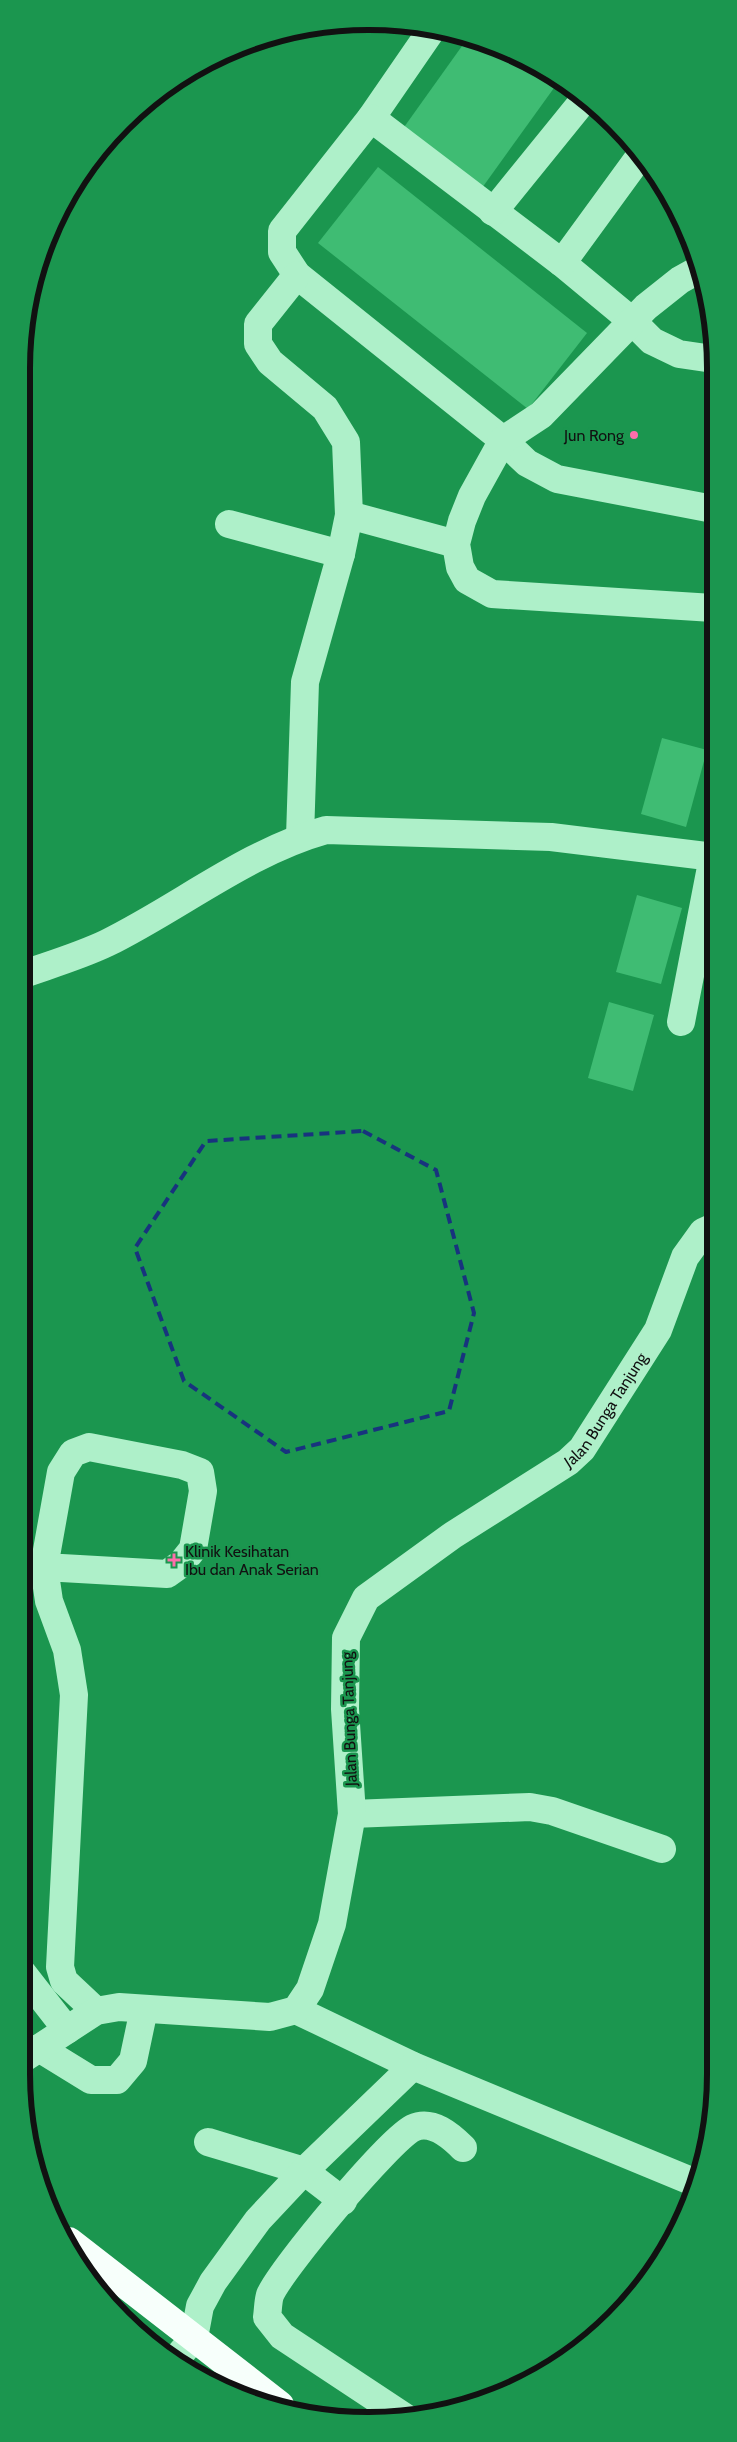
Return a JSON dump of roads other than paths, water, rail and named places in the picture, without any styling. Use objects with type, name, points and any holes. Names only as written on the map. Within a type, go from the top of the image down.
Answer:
[{"type":"main road","points":[[90,2264],[194,2338],[269,2397]]},
{"type":"street","points":[[428,36],[371,118],[282,230],[282,252],[297,275],[503,440],[527,462],[557,479],[707,509]]},
{"type":"street","points":[[494,212],[581,105]]},
{"type":"street","points":[[371,118],[562,264],[632,321],[652,341],[679,354],[707,358]]},
{"type":"street","points":[[562,264],[636,161]]},
{"type":"street","points":[[693,273],[680,280],[646,306],[541,415],[503,440],[472,496],[462,521],[456,544],[460,566],[467,580],[492,594],[707,608]]},
{"type":"street","points":[[297,275],[258,324],[258,344],[270,362],[325,408],[346,442],[349,515],[342,554],[305,682],[300,837]]},
{"type":"street","points":[[349,515],[456,544]]},
{"type":"street","points":[[229,524],[342,554]]},
{"type":"street","points":[[30,972],[106,944],[262,855],[300,837],[326,830],[551,837],[707,856]]},
{"type":"street","points":[[681,1022],[707,888]]},
{"type":"street","name":"Jalan Bunga Tanjung","points":[[296,2010],[310,1989],[332,1924],[352,1814],[345,1709],[346,1638],[366,1598],[454,1535],[568,1462],[582,1449],[658,1330],[685,1256],[703,1232],[707,1230]]},
{"type":"street","points":[[44,1567],[167,1574],[181,1564],[193,1548],[203,1491],[200,1472],[182,1465],[89,1446],[73,1453],[62,1472],[44,1567],[49,1601],[67,1650],[74,1695],[60,1967],[64,1981],[96,2011]]},
{"type":"street","points":[[352,1814],[530,1807],[552,1811],[662,1849]]},
{"type":"street","points":[[30,1983],[67,2030]]},
{"type":"street","points":[[30,2054],[96,2011],[119,2007],[270,2017],[296,2010],[414,2066],[689,2180]]},
{"type":"street","points":[[30,2054],[91,2080],[117,2080],[133,2061],[144,2009]]},
{"type":"street","points":[[180,2355],[194,2338],[200,2306],[213,2282],[258,2220],[304,2171],[414,2066]]},
{"type":"street","points":[[395,2411],[282,2336],[267,2318],[270,2296],[304,2245],[394,2142],[414,2127],[432,2127],[447,2133],[463,2148]]},
{"type":"street","points":[[208,2142],[304,2171],[343,2201]]},
{"type":"place","name":"Jun Rong","points":[[634,435]]},
{"type":"place","name":"Klinik Kesihatan Ibu dan Anak Serian","points":[[174,1560]]}]
